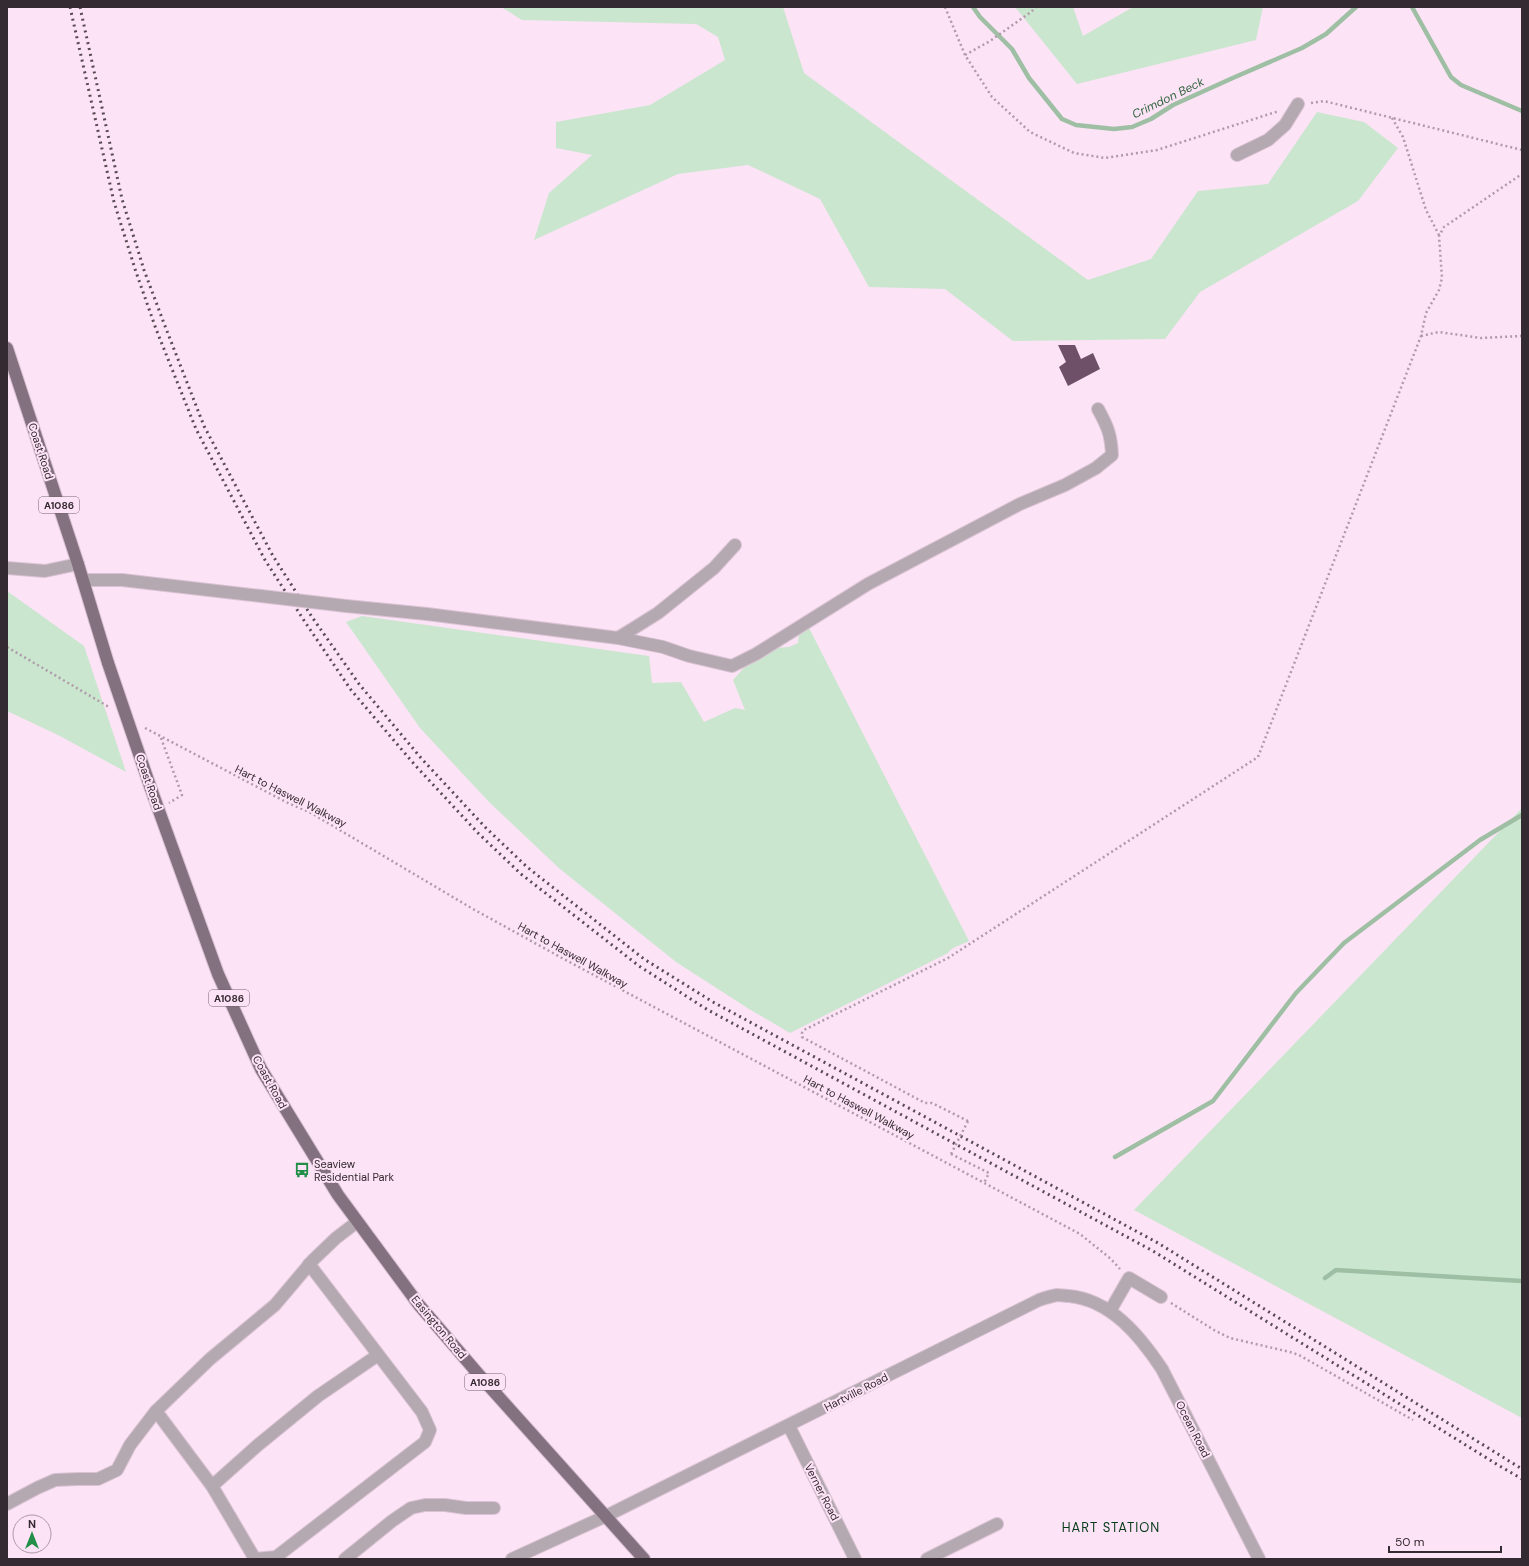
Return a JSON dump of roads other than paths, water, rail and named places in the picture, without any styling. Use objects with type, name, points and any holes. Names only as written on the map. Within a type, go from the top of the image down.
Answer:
[{"type":"main road","name":"Coast Road","points":[[7,348],[78,564],[108,663],[150,786],[221,981],[262,1069],[338,1196]]},
{"type":"main road","name":"Easington Road","points":[[338,1196],[419,1305],[485,1382],[644,1559]]},
{"type":"street","points":[[1237,155],[1268,140],[1285,125],[1298,104]]},
{"type":"street","points":[[83,580],[122,580],[442,616],[618,638],[663,647],[689,656],[732,666],[756,654],[874,581],[1020,504],[1064,485],[1096,468],[1112,455],[1108,427],[1098,409]]},
{"type":"street","points":[[618,638],[658,612],[714,568],[734,545]]},
{"type":"street","points":[[7,568],[45,571],[78,564]]},
{"type":"street","points":[[7,1504],[55,1480],[98,1479],[117,1470],[130,1445],[156,1411],[210,1359],[275,1305],[309,1264],[336,1238],[358,1222]]},
{"type":"street","points":[[156,1411],[212,1486],[237,1531],[256,1559],[276,1557],[425,1442],[430,1430],[422,1412],[309,1264]]},
{"type":"street","points":[[1110,1311],[1129,1278],[1161,1297]]},
{"type":"street","name":"Hartville Road","points":[[512,1559],[606,1516],[1039,1300],[1057,1295],[1078,1297],[1096,1303],[1110,1311]]},
{"type":"street","name":"Ocean Road","points":[[1110,1311],[1133,1332],[1150,1351],[1162,1369],[1259,1559]]},
{"type":"street","points":[[212,1486],[312,1400],[378,1355]]},
{"type":"street","name":"Verner Road","points":[[789,1426],[855,1559]]},
{"type":"street","points":[[346,1559],[392,1521],[411,1508],[425,1505],[445,1505],[466,1508],[494,1508]]},
{"type":"street","points":[[927,1559],[997,1524]]},
{"type":"waterway","name":"Crimdon Beck","points":[[973,7],[980,17],[1012,49],[1029,78],[1062,119],[1076,125],[1114,129],[1132,127],[1151,119],[1173,105],[1302,48],[1326,34],[1356,7]]},
{"type":"waterway","name":"Crimdon Beck","points":[[1412,7],[1451,77],[1461,85],[1522,111]]},
{"type":"waterway","points":[[1115,1157],[1213,1101],[1296,993],[1344,943],[1480,840],[1522,815]]},
{"type":"waterway","points":[[1325,1278],[1336,1270],[1522,1281]]},
{"type":"railway","points":[[70,7],[114,202],[156,329],[196,429],[265,560],[351,690],[414,764],[478,833],[521,874],[639,966],[708,1010],[1153,1251],[1522,1479]]},
{"type":"railway","points":[[80,7],[122,199],[144,270],[204,426],[273,556],[312,617],[359,684],[421,758],[485,827],[527,867],[644,959],[713,1002],[1158,1243],[1522,1469]]},
{"type":"place","name":"Seaview Residential Park","points":[[302,1170]]},
{"type":"district","name":"HART STATION","points":[[1111,1527]]}]
